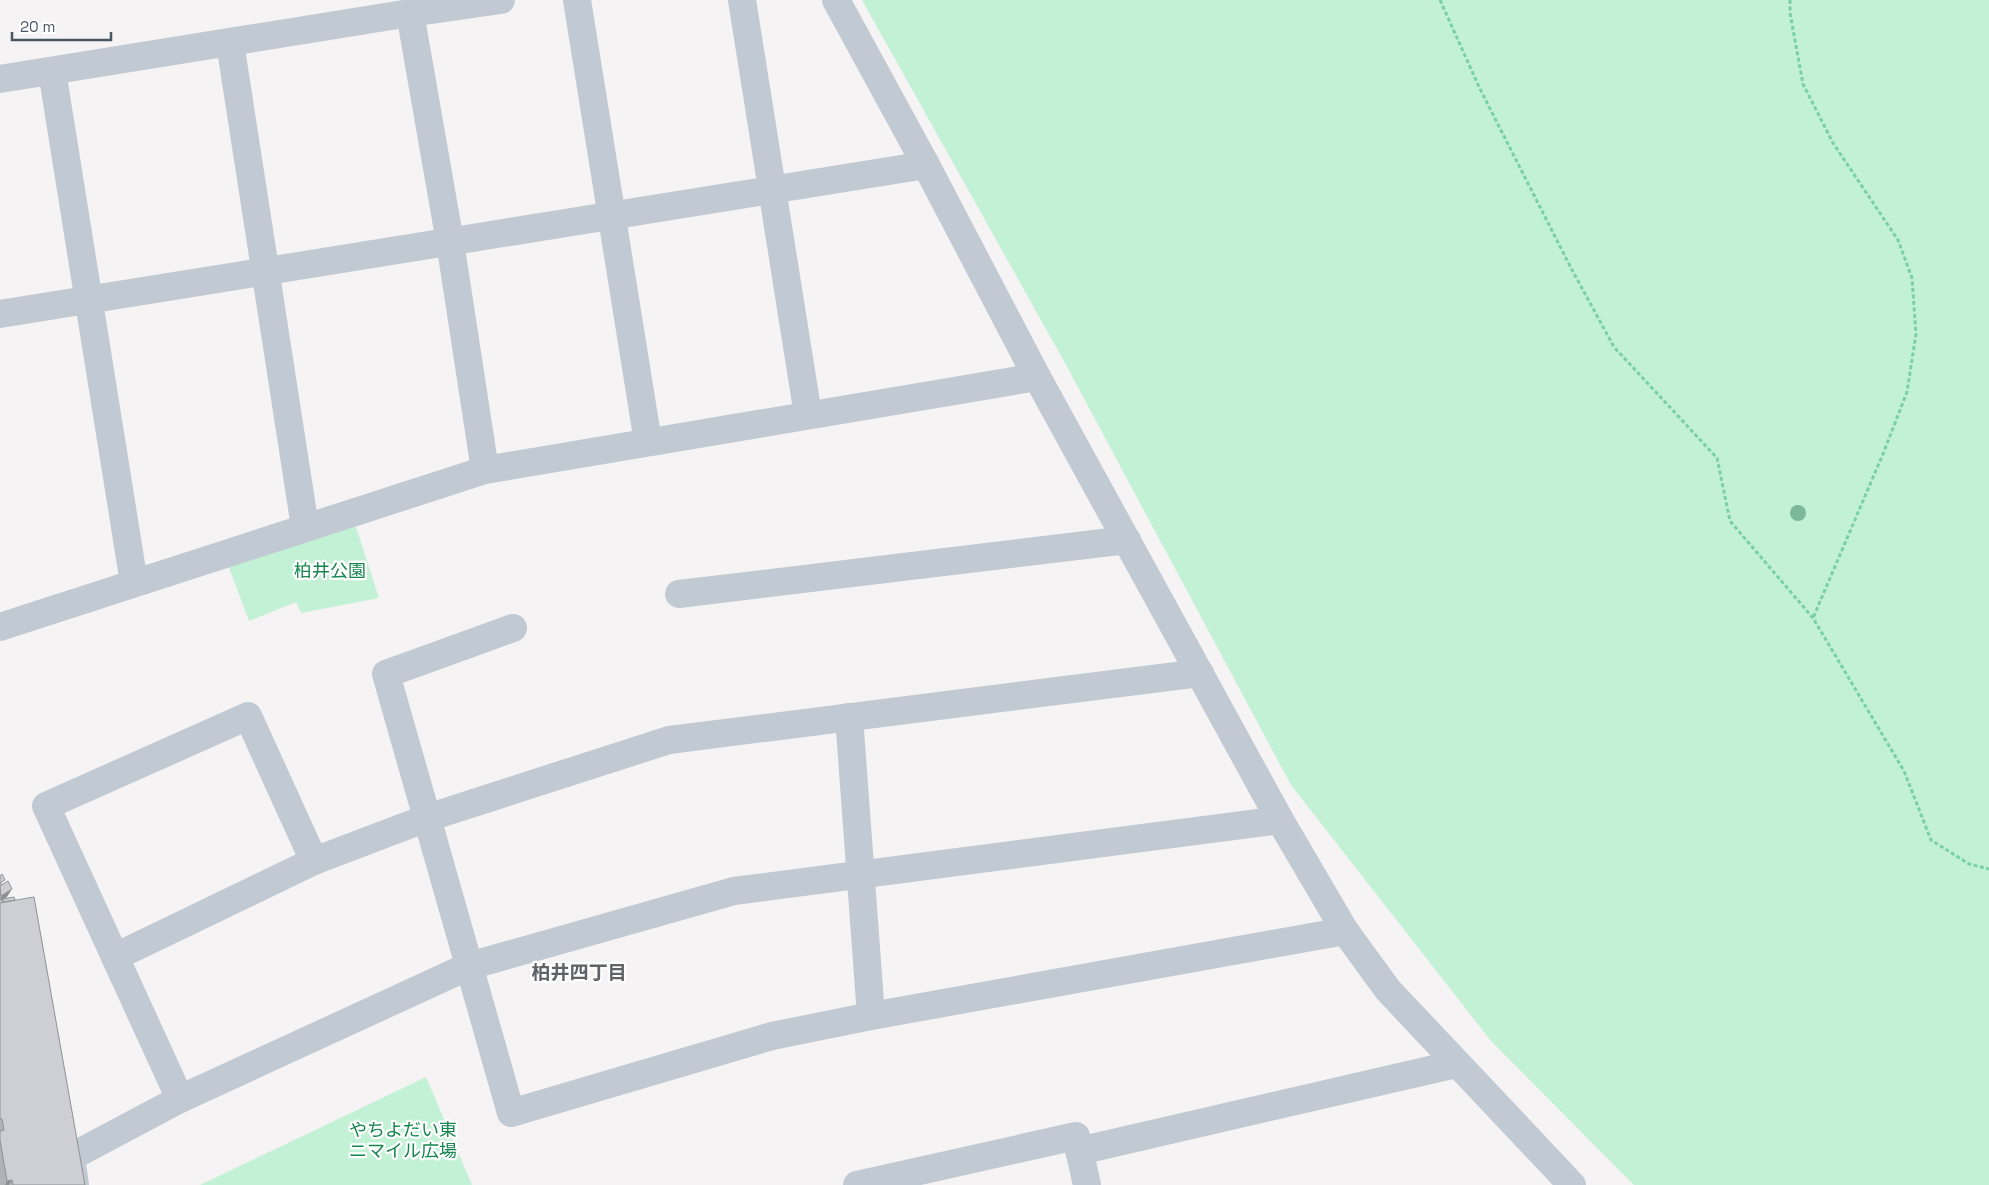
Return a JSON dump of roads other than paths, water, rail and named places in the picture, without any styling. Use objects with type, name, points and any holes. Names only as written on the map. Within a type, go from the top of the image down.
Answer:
[{"type":"street","points":[[0,79],[501,0]]},
{"type":"street","points":[[577,0],[648,442]]},
{"type":"street","points":[[742,0],[808,415]]},
{"type":"street","points":[[836,0],[926,165],[1037,376],[1280,820],[1344,931],[1388,990],[1572,1185]]},
{"type":"street","points":[[410,13],[450,242],[485,470]]},
{"type":"street","points":[[230,43],[305,527]]},
{"type":"street","points":[[52,71],[134,583]]},
{"type":"street","points":[[0,314],[926,165]]},
{"type":"street","points":[[0,627],[485,470],[1037,376]]},
{"type":"street","points":[[679,594],[1127,540]]},
{"type":"street","points":[[513,628],[386,674],[511,1113],[772,1036],[871,1016],[1344,931]]},
{"type":"street","points":[[114,957],[314,861],[427,818],[669,740],[1200,674]]},
{"type":"street","points":[[180,1099],[46,806],[248,716],[314,861]]},
{"type":"street","points":[[849,718],[871,1016]]},
{"type":"street","points":[[76,1185],[71,1157],[180,1099],[469,966],[734,890],[1280,820]]},
{"type":"street","points":[[1079,1152],[1456,1064]]},
{"type":"street","points":[[857,1185],[1076,1136],[1087,1185]]},
{"type":"district","name":"柏井四丁目","points":[[579,972]]},
{"type":"park label","name":"柏井公園","points":[[330,570]]},
{"type":"park label","name":"やちよだい東 ニマイル広場","points":[[403,1139]]}]
